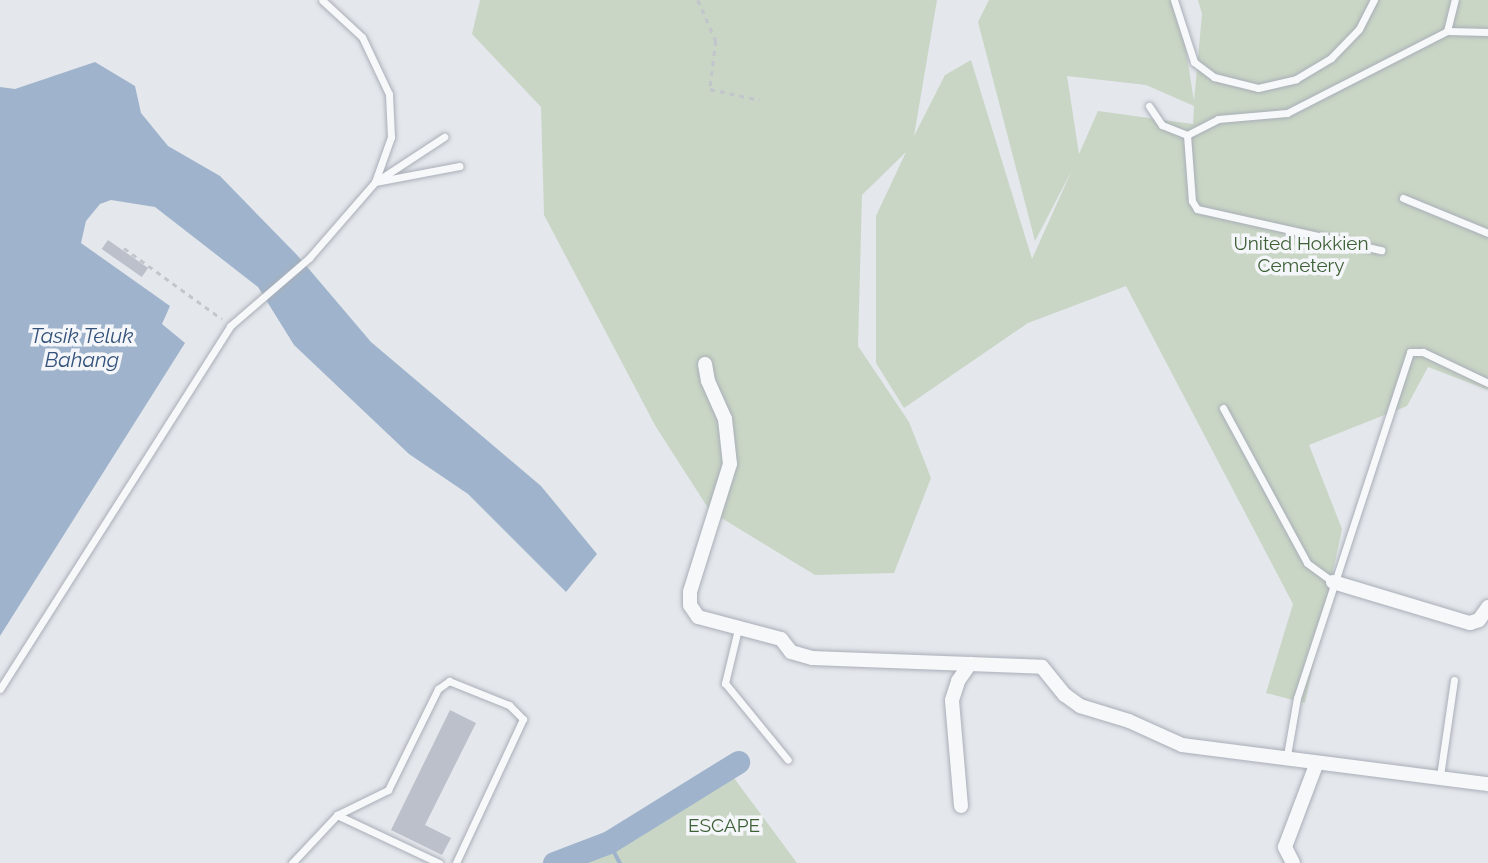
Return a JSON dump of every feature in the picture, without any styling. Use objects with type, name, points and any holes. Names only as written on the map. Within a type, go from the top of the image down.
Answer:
[{"type":"street","points":[[705,363],[708,381],[725,419],[730,464],[689,599],[698,617],[781,639],[791,652],[812,658],[1042,667],[1065,695],[1089,710],[1129,721],[1182,745],[1316,765],[1440,776],[1488,784]]},
{"type":"street","points":[[1333,582],[1470,623],[1479,620],[1488,607]]},
{"type":"street","points":[[961,806],[952,700],[970,664]]},
{"type":"street","points":[[1293,863],[1285,847],[1316,765]]},
{"type":"lane","points":[[322,0],[362,37],[389,94],[391,137],[375,182]]},
{"type":"lane","points":[[1174,0],[1194,62],[1213,77],[1258,88],[1296,79],[1331,58],[1359,29],[1374,0]]},
{"type":"lane","points":[[1447,31],[1455,0]]},
{"type":"lane","points":[[1149,106],[1162,125],[1187,135],[1218,119],[1287,113],[1447,31],[1488,32]]},
{"type":"lane","points":[[1187,135],[1192,201],[1197,209],[1381,250]]},
{"type":"lane","points":[[0,690],[230,326],[309,258],[375,182],[444,137]]},
{"type":"lane","points":[[375,182],[460,166]]},
{"type":"lane","points":[[1403,198],[1488,233]]},
{"type":"lane","points":[[1286,761],[1297,698],[1410,352],[1423,352],[1488,383]]},
{"type":"lane","points":[[1223,408],[1307,563],[1333,582]]},
{"type":"lane","points":[[738,629],[724,683],[788,760]]},
{"type":"lane","points":[[1440,776],[1454,680]]},
{"type":"lane","points":[[292,863],[337,815],[388,790],[438,689],[453,681],[509,705],[523,719],[456,863]]},
{"type":"lane","points":[[337,815],[439,863]]},
{"type":"path","points":[[698,0],[716,41],[710,89],[760,100]]},
{"type":"path","points":[[124,248],[230,326]]},
{"type":"green space","name":"United Hokkien Cemetery","points":[[480,0],[937,0],[914,136],[945,75],[971,60],[1032,259],[1072,170],[1035,241],[978,22],[989,0],[1178,0],[1194,101],[1202,14],[1198,0],[1488,0],[1488,390],[1428,367],[1407,406],[1309,445],[1342,529],[1305,703],[1266,693],[1293,604],[1126,286],[1028,323],[904,408],[876,363],[876,216],[906,152],[862,195],[858,346],[909,422],[931,478],[894,573],[815,575],[710,511],[656,427],[544,215],[541,107],[472,34]],"holes":[[[1067,76],[1146,85],[1194,106],[1193,124],[1098,111],[1079,154]]]},
{"type":"green space","name":"ESCAPE","points":[[734,778],[797,863],[582,863],[602,855]]},
{"type":"water","name":"Tasik Teluk Bahang","points":[[95,62],[135,86],[141,113],[168,146],[220,176],[297,255],[371,342],[541,486],[597,554],[566,592],[468,494],[409,454],[294,345],[258,287],[155,207],[111,200],[100,204],[86,221],[81,243],[170,306],[162,324],[185,343],[0,636],[0,87],[15,89]]},
{"type":"building","points":[[108,240],[148,268],[142,277],[102,249]]},
{"type":"building","points":[[450,710],[476,723],[425,825],[451,838],[442,855],[391,830]]},
{"type":"waterway","points":[[554,863],[609,842],[738,762]]},
{"type":"waterway","points":[[609,842],[620,863]]}]
